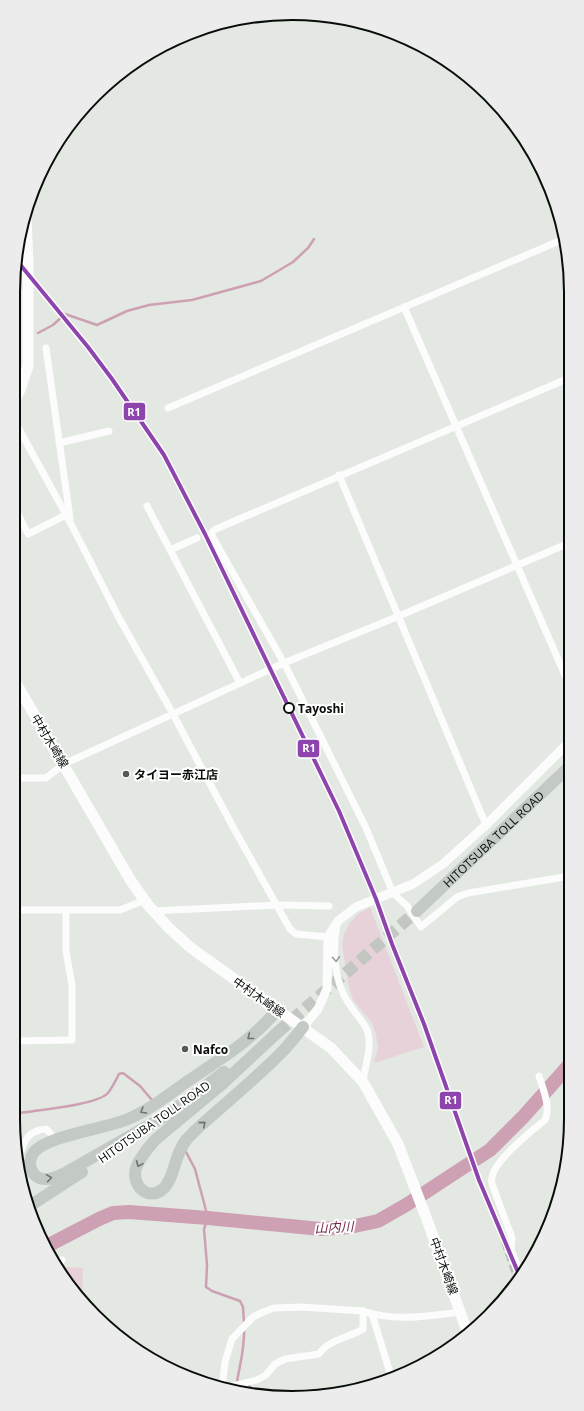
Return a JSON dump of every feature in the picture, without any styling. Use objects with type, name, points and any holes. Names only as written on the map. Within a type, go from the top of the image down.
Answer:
[{"type":"main road","points":[[20,390],[28,366],[27,232]]},
{"type":"main road","name":"中村木崎線","points":[[20,690],[131,881],[153,911],[191,948],[331,1048],[363,1082],[398,1144],[466,1328]]},
{"type":"main road","name":"HITOTSUBA TOLL ROAD","points":[[417,911],[564,772]]},
{"type":"main road","points":[[174,1111],[65,1173],[43,1180],[32,1172],[30,1162],[31,1156],[43,1145],[53,1140],[115,1124],[150,1107],[235,1049],[266,1024],[277,1010]]},
{"type":"main road","name":"HITOTSUBA TOLL ROAD","points":[[33,1204],[174,1111],[278,1032],[220,1086],[155,1140],[146,1151],[136,1168],[137,1183],[147,1194],[156,1193],[164,1188],[170,1178],[178,1153],[185,1141],[283,1052],[303,1027]]},
{"type":"street","points":[[168,408],[559,241]]},
{"type":"street","points":[[404,307],[564,673]]},
{"type":"street","points":[[46,348],[70,522]]},
{"type":"street","points":[[564,380],[339,475],[212,532],[212,536],[284,663],[362,822],[385,871],[393,893],[407,906],[421,927],[457,897],[468,893],[564,877]]},
{"type":"street","points":[[20,431],[70,522],[118,616],[174,714],[233,827],[278,905],[290,929],[296,934],[328,937]]},
{"type":"street","points":[[59,443],[109,431]]},
{"type":"street","points":[[339,475],[486,825]]},
{"type":"street","points":[[147,506],[240,684]]},
{"type":"street","points":[[20,518],[28,534],[66,515]]},
{"type":"street","points":[[170,550],[197,538]]},
{"type":"street","points":[[20,778],[46,778],[64,764],[284,663],[564,545]]},
{"type":"street","points":[[303,1027],[318,1009],[326,989],[328,937],[338,921],[356,907],[414,884],[443,864],[486,825],[564,747]]},
{"type":"street","points":[[20,910],[120,910],[145,900]]},
{"type":"street","points":[[153,911],[278,905],[329,906]]},
{"type":"street","points":[[20,1041],[72,1040],[72,985],[66,951],[66,910]]},
{"type":"street","points":[[338,921],[335,935],[336,962],[339,984],[347,1001],[367,1030],[370,1048],[365,1066],[363,1082]]},
{"type":"street","points":[[519,1269],[511,1250],[512,1238],[492,1184],[492,1177],[494,1171],[510,1150],[545,1120],[548,1108],[539,1076]]},
{"type":"street","points":[[22,1150],[24,1143],[32,1132],[38,1130],[46,1129],[51,1134],[53,1140]]},
{"type":"street","points":[[223,1382],[225,1362],[232,1339],[253,1317],[274,1308],[301,1307],[363,1311],[372,1314],[400,1317],[460,1312]]},
{"type":"street","points":[[235,1385],[257,1380],[266,1374],[276,1364],[285,1360],[319,1354],[323,1347],[336,1340],[356,1334],[364,1329],[363,1311]]},
{"type":"street","points":[[372,1314],[390,1373]]},
{"type":"shaded area","points":[[370,907],[424,1047],[374,1063],[378,1047],[376,1035],[372,1023],[353,1000],[348,983],[342,944],[344,934],[350,923],[357,915]]},
{"type":"shaded area","points":[[64,1267],[83,1268],[82,1292]]},
{"type":"waterway","points":[[38,333],[53,325],[65,314],[97,325],[127,311],[149,305],[192,300],[261,281],[293,262],[308,248],[314,239]]},
{"type":"waterway","name":"山内川","points":[[51,1244],[113,1213],[129,1212],[208,1218],[321,1229],[350,1227],[378,1221],[406,1205],[490,1150],[524,1116],[564,1071]]},
{"type":"waterway","points":[[20,1113],[53,1109],[92,1101],[108,1093],[119,1074],[123,1073],[140,1086],[152,1100]]},
{"type":"waterway","points":[[185,1150],[195,1169],[208,1218],[204,1229],[207,1265],[206,1287],[212,1291],[240,1301],[243,1307],[244,1323]]},
{"type":"waterway","points":[[239,1382],[237,1382],[243,1349],[244,1328]]},
{"type":"waterway","points":[[249,1384],[250,1388]]},
{"type":"tunnel","points":[[278,1032],[417,911]]},
{"type":"railway","points":[[491,1208],[514,1276]]},
{"type":"transit line","name":"R1","points":[[21,266],[88,347],[112,379],[164,455],[205,534],[339,811],[376,899],[424,1024],[479,1180],[517,1271]]},
{"type":"place","name":"Tayoshi","points":[[289,708]]},
{"type":"place","name":"タイヨー赤江店","points":[[126,774]]},
{"type":"place","name":"Nafco","points":[[185,1049]]}]
